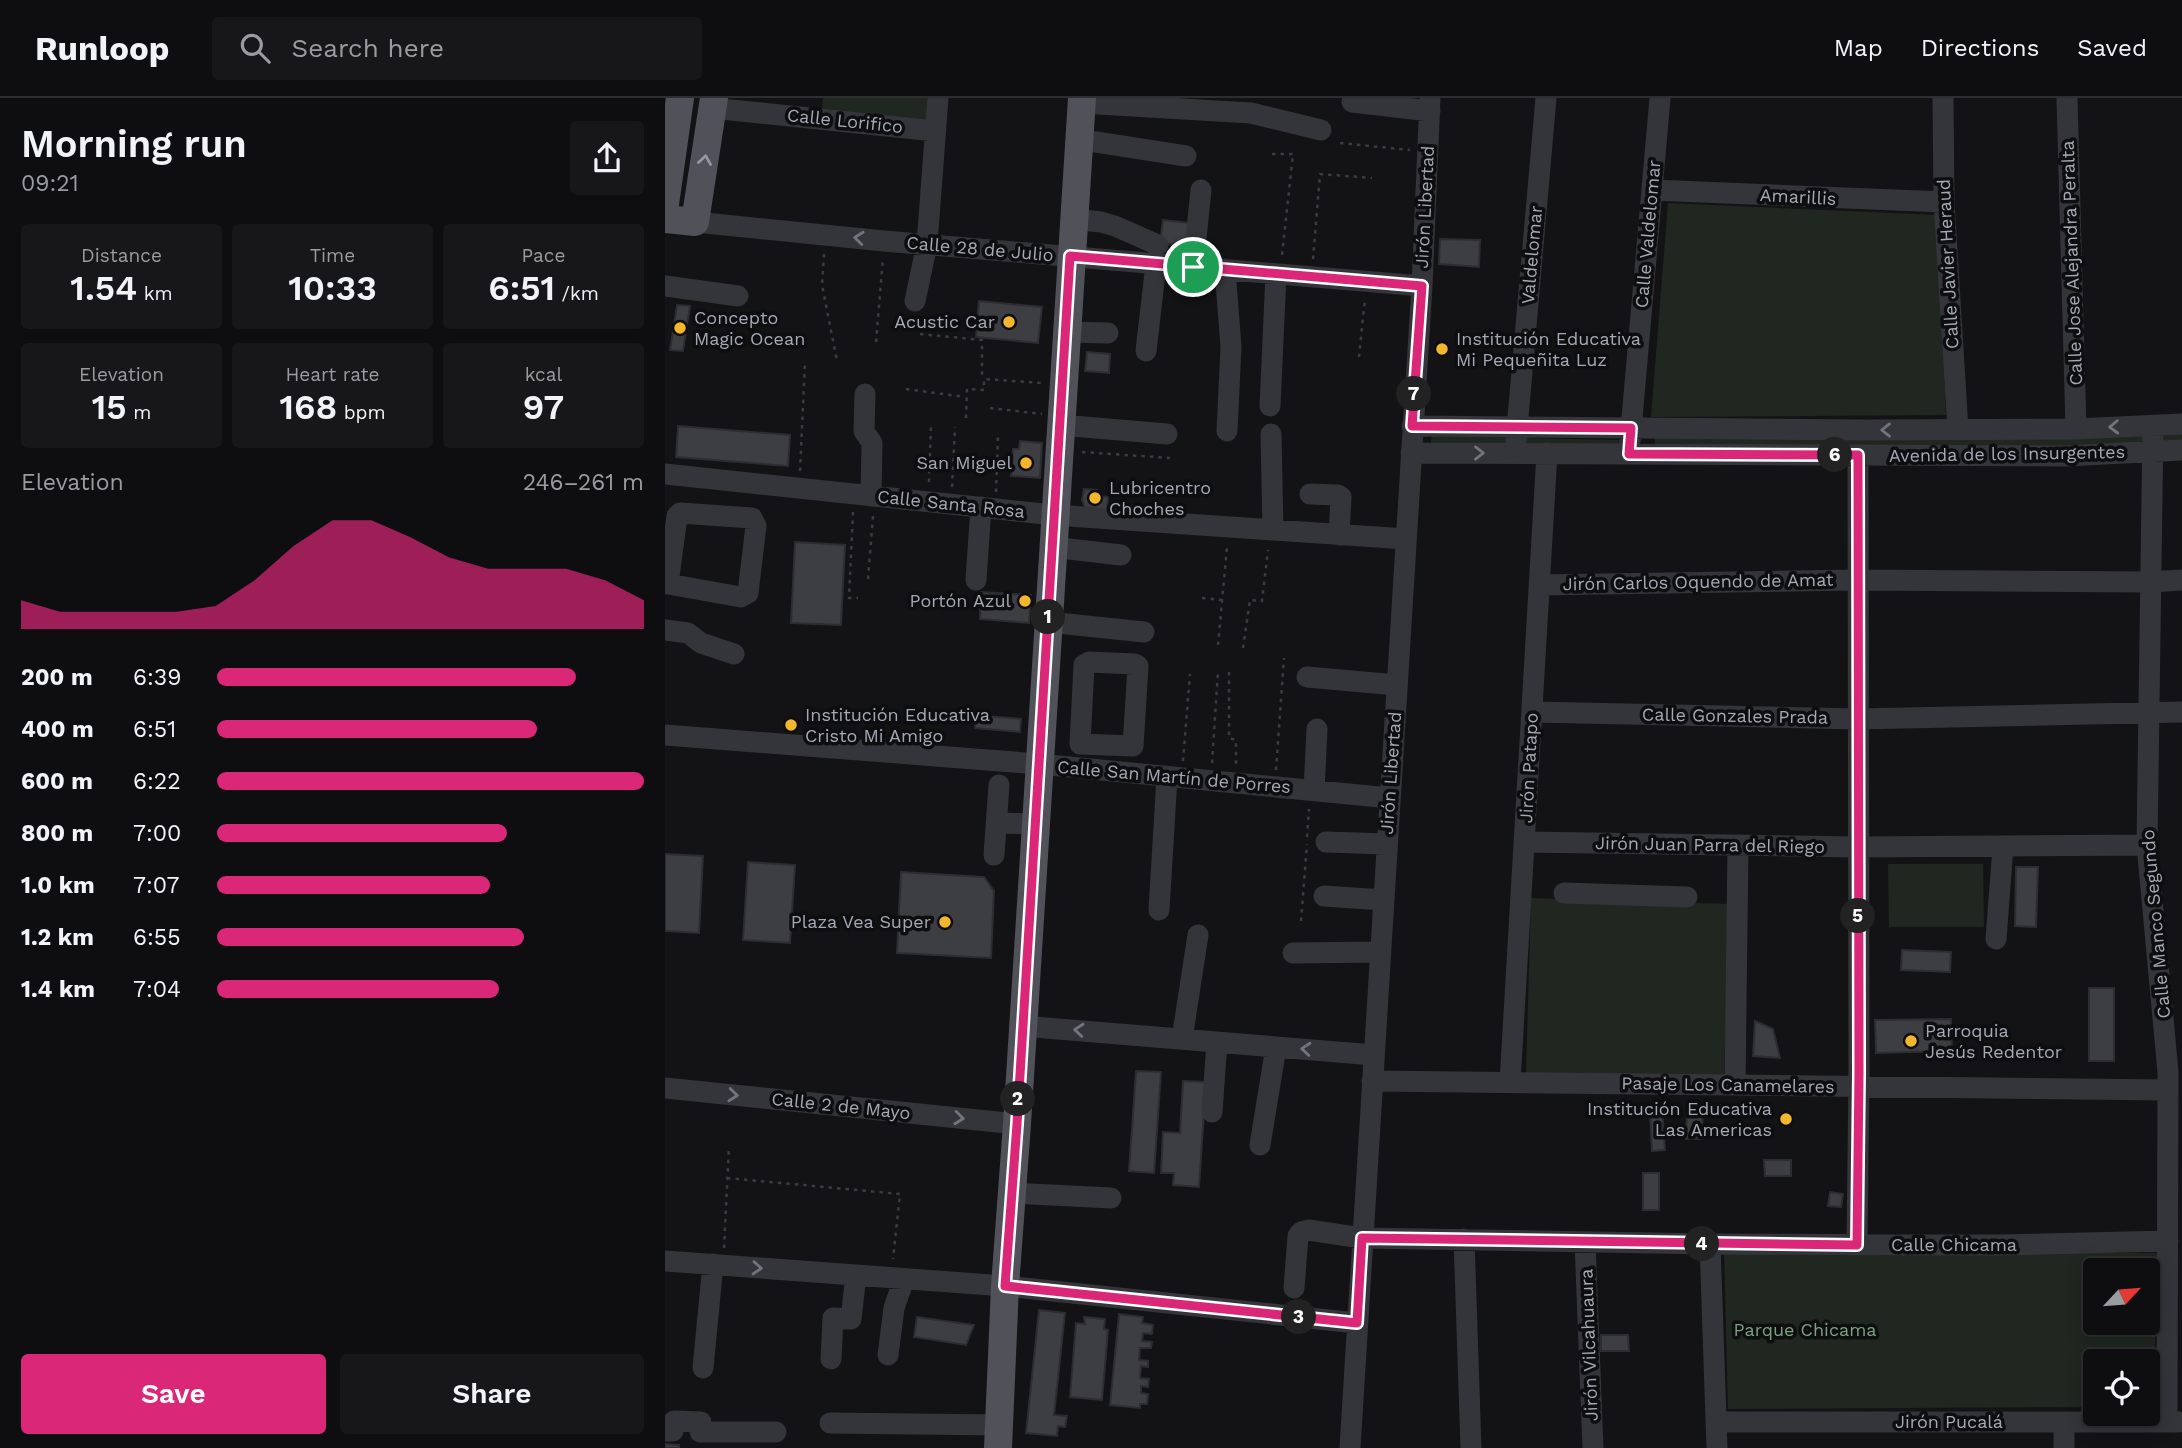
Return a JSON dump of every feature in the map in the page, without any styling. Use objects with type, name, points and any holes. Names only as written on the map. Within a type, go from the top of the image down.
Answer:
[{"type":"main road","points":[[665,204],[680,98]]},
{"type":"main road","points":[[998,1437],[1005,1286],[1082,100]]},
{"type":"main road","points":[[695,222],[713,103]]},
{"type":"main road","name":"Calle 28 de Julio","points":[[665,219],[695,222]]},
{"type":"street","points":[[915,301],[927,244],[938,98]]},
{"type":"street","name":"Valdelomar","points":[[1515,453],[1546,98]]},
{"type":"street","name":"Calle Valdelomar","points":[[1629,454],[1660,98]]},
{"type":"street","name":"Calle Javier Heraud","points":[[1943,98],[1944,202],[1958,429]]},
{"type":"street","name":"Calle Jose Alejandra Peralta","points":[[2067,98],[2076,429]]},
{"type":"street","points":[[1082,100],[1251,113],[1321,130]]},
{"type":"street","points":[[1352,102],[1430,105]]},
{"type":"street","name":"Calle Lorifico","points":[[713,103],[935,131]]},
{"type":"street","name":"Jirón Libertad","points":[[1350,1448],[1422,286],[1430,105]]},
{"type":"street","points":[[1078,141],[1186,156]]},
{"type":"street","points":[[1193,267],[1201,190]]},
{"type":"street","name":"Amarillis","points":[[1652,190],[1944,202]]},
{"type":"street","points":[[1073,219],[1115,226],[1157,254],[1146,351]]},
{"type":"street","name":"Calle 28 de Julio","points":[[695,222],[1070,256],[1157,254],[1193,267],[1422,286]]},
{"type":"street","points":[[1225,269],[1230,347],[1227,431]]},
{"type":"street","points":[[1270,406],[1278,274]]},
{"type":"street","points":[[665,286],[738,296]]},
{"type":"street","points":[[1066,332],[1108,333]]},
{"type":"street","points":[[865,394],[863,430],[872,443],[866,495]]},
{"type":"street","name":"Avenida de los Insurgentes","points":[[1412,426],[2076,429],[2182,424]]},
{"type":"street","name":"Calle Manco Segundo","points":[[2153,426],[2147,845],[2168,1072],[2177,1087],[2168,1241],[2175,1422]]},
{"type":"street","points":[[1060,430],[1167,434]]},
{"type":"street","points":[[1271,434],[1272,530]]},
{"type":"street","name":"Avenida de los Insurgentes","points":[[1411,453],[2066,456],[2182,450]]},
{"type":"street","name":"Jirón Patapo","points":[[1510,1082],[1547,453]]},
{"type":"street","points":[[1857,1245],[1858,455]]},
{"type":"street","name":"Calle Santa Rosa","points":[[665,474],[1054,515],[1406,539]]},
{"type":"street","points":[[713,514],[719,480]]},
{"type":"street","points":[[1310,494],[1341,497],[1339,535]]},
{"type":"street","points":[[976,580],[988,508]]},
{"type":"street","points":[[677,514],[713,514],[750,517],[755,523],[748,593],[743,597],[667,583],[677,514]]},
{"type":"street","points":[[1052,547],[1121,555]]},
{"type":"street","name":"Jirón Carlos Oquendo de Amat","points":[[1539,585],[1857,580],[2182,580]]},
{"type":"street","points":[[1048,622],[1144,632]]},
{"type":"street","points":[[665,630],[688,633],[701,643],[734,654]]},
{"type":"street","points":[[1089,662],[1135,664],[1139,667],[1134,745],[1098,745],[1079,743],[1084,665],[1089,662]]},
{"type":"street","points":[[1307,677],[1397,685]]},
{"type":"street","name":"Calle Gonzales Prada","points":[[1532,712],[1857,719],[2182,712]]},
{"type":"street","points":[[1312,791],[1317,729]]},
{"type":"street","name":"Calle San Martín de Porres","points":[[665,735],[1039,764],[1390,798]]},
{"type":"street","points":[[1091,770],[1098,745]]},
{"type":"street","points":[[1160,910],[1174,778]]},
{"type":"street","points":[[994,855],[999,785]]},
{"type":"street","points":[[997,823],[1036,824]]},
{"type":"street","points":[[1326,842],[1387,844]]},
{"type":"street","name":"Jirón Juan Parra del Riego","points":[[1524,842],[2003,847],[2147,845]]},
{"type":"street","points":[[1735,1085],[1738,845]]},
{"type":"street","points":[[1996,939],[2003,847]]},
{"type":"street","points":[[1564,893],[1687,897]]},
{"type":"street","points":[[1324,896],[1383,901]]},
{"type":"street","points":[[1182,1039],[1198,936]]},
{"type":"street","points":[[1293,953],[1380,952]]},
{"type":"street","points":[[1022,1026],[1374,1055]]},
{"type":"street","points":[[1212,1112],[1217,1042]]},
{"type":"street","points":[[1260,1145],[1276,1047]]},
{"type":"street","name":"Pasaje Los Canamelares","points":[[1372,1081],[2177,1087]]},
{"type":"street","name":"Calle 2 de Mayo","points":[[665,1088],[1017,1124]]},
{"type":"street","points":[[1012,1193],[1111,1198]]},
{"type":"street","name":"Calle Chicama","points":[[1294,1288],[1297,1244],[1301,1232],[1308,1230],[1362,1238],[1710,1244],[1998,1245],[2168,1241]]},
{"type":"street","points":[[1464,1239],[1471,1448]]},
{"type":"street","name":"Jirón Vilcahuaura","points":[[1585,1242],[1593,1448]]},
{"type":"street","points":[[1710,1244],[1717,1448]]},
{"type":"street","points":[[665,1261],[1005,1286],[1357,1323]]},
{"type":"street","points":[[703,1368],[718,1265]]},
{"type":"street","points":[[831,1359],[833,1318],[851,1319],[856,1275]]},
{"type":"street","points":[[888,1355],[897,1278]]},
{"type":"street","points":[[665,1431],[673,1432],[674,1421],[701,1422],[701,1432],[776,1432]]},
{"type":"street","name":"Jirón Pucalá","points":[[1716,1422],[2175,1422]]},
{"type":"street","points":[[2064,1422],[2064,1448]]},
{"type":"street","points":[[830,1423],[998,1437]]},
{"type":"path","points":[[1340,143],[1428,152]]},
{"type":"path","points":[[1272,154],[1293,154],[1278,274]]},
{"type":"path","points":[[1311,276],[1320,174],[1372,178]]},
{"type":"path","points":[[825,234],[822,285],[837,362]]},
{"type":"path","points":[[876,342],[884,240]]},
{"type":"path","points":[[1359,357],[1367,281]]},
{"type":"path","points":[[920,334],[982,340],[984,390],[967,389],[966,418]]},
{"type":"path","points":[[799,488],[805,362]]},
{"type":"path","points":[[984,379],[1062,385]]},
{"type":"path","points":[[906,390],[967,397]]},
{"type":"path","points":[[990,408],[1060,430],[1170,458]]},
{"type":"path","points":[[928,502],[931,426]]},
{"type":"path","points":[[951,504],[955,427]]},
{"type":"path","points":[[988,508],[998,435]]},
{"type":"path","points":[[866,495],[868,579]]},
{"type":"path","points":[[858,598],[849,598],[866,495]]},
{"type":"path","points":[[1218,645],[1229,527]]},
{"type":"path","points":[[1243,648],[1251,600],[1262,601],[1272,530]]},
{"type":"path","points":[[1202,598],[1222,600]]},
{"type":"path","points":[[1275,787],[1284,658]]},
{"type":"path","points":[[1211,781],[1218,672]]},
{"type":"path","points":[[1229,672],[1229,738],[1236,740],[1236,783]]},
{"type":"path","points":[[1174,778],[1190,674]]},
{"type":"path","points":[[1301,921],[1312,791]]},
{"type":"path","points":[[718,1265],[729,1146]]},
{"type":"path","points":[[727,1178],[900,1194],[897,1278]]},
{"type":"green space","points":[[823,98],[933,98],[932,124],[822,110]]},
{"type":"green space","points":[[1668,203],[1938,215],[1946,415],[1651,417]]},
{"type":"green space","points":[[2182,425],[2182,443],[2076,450],[1655,450],[1655,438]]},
{"type":"green space","points":[[1432,436],[1627,440],[1624,448],[1430,446]]},
{"type":"green space","points":[[1888,864],[1983,864],[1984,927],[1889,927]]},
{"type":"green space","points":[[1531,898],[1729,904],[1724,1080],[1526,1073]]},
{"type":"green space","name":"Parque Chicama","points":[[1724,1252],[2157,1253],[2157,1258],[2083,1258],[2083,1335],[2155,1335],[2155,1349],[2083,1349],[2083,1407],[1728,1409]]},
{"type":"building","points":[[1163,220],[1189,223],[1187,246],[1160,243]]},
{"type":"building","points":[[1440,239],[1480,240],[1479,267],[1439,264]]},
{"type":"building","name":"Acustic Car","points":[[979,301],[1042,307],[1038,343],[976,337]]},
{"type":"building","name":"Concepto Magic Ocean","points":[[677,305],[690,306],[683,351],[670,350]]},
{"type":"building","points":[[1087,352],[1110,354],[1109,373],[1085,371]]},
{"type":"building","points":[[678,426],[790,435],[788,466],[676,457]]},
{"type":"building","name":"San Miguel","points":[[1020,441],[1042,443],[1040,478],[1011,476],[1013,449],[1019,449]]},
{"type":"building","name":"Lubricentro Choches","points":[[1084,489],[1097,490],[1096,495],[1108,497],[1107,510],[1085,508],[1082,500]]},
{"type":"building","points":[[795,542],[845,545],[841,625],[791,623]]},
{"type":"building","points":[[981,592],[1031,595],[1029,623],[980,619]]},
{"type":"building","points":[[976,715],[1021,719],[1020,732],[975,728]]},
{"type":"building","points":[[665,854],[703,856],[699,933],[665,931]]},
{"type":"building","points":[[748,862],[795,865],[790,943],[743,940]]},
{"type":"building","points":[[2016,867],[2038,867],[2036,927],[2015,926]]},
{"type":"building","name":"Plaza Vea Super","points":[[901,872],[984,877],[994,891],[991,958],[897,953]]},
{"type":"building","points":[[1902,950],[1951,952],[1950,972],[1901,970]]},
{"type":"building","points":[[2089,988],[2114,988],[2114,1061],[2089,1061]]},
{"type":"building","points":[[1951,1019],[1952,1051],[1876,1053],[1875,1020]]},
{"type":"building","points":[[1755,1021],[1773,1029],[1780,1058],[1753,1056]]},
{"type":"building","points":[[1136,1071],[1161,1072],[1154,1173],[1129,1171]]},
{"type":"building","points":[[1183,1081],[1206,1082],[1199,1187],[1173,1185],[1174,1173],[1161,1173],[1163,1132],[1180,1133]]},
{"type":"building","points":[[1687,1109],[1702,1109],[1703,1139],[1686,1139]]},
{"type":"building","points":[[1662,1110],[1665,1150],[1652,1151],[1650,1111]]},
{"type":"building","points":[[1764,1160],[1791,1160],[1791,1176],[1765,1176]]},
{"type":"building","points":[[1643,1173],[1659,1173],[1659,1210],[1643,1210]]},
{"type":"building","points":[[1830,1192],[1843,1194],[1841,1207],[1828,1206]]},
{"type":"building","points":[[1039,1310],[1065,1313],[1054,1415],[1067,1416],[1065,1427],[1058,1426],[1057,1436],[1026,1433]]},
{"type":"building","points":[[1119,1314],[1143,1317],[1142,1323],[1153,1325],[1152,1334],[1143,1333],[1142,1341],[1152,1342],[1151,1348],[1140,1348],[1139,1360],[1148,1361],[1148,1367],[1141,1366],[1140,1378],[1149,1379],[1148,1387],[1141,1386],[1141,1393],[1148,1394],[1147,1404],[1140,1404],[1140,1408],[1110,1405]]},
{"type":"building","points":[[917,1317],[974,1325],[966,1345],[914,1337]]},
{"type":"building","points":[[1084,1317],[1105,1319],[1104,1329],[1108,1330],[1102,1400],[1070,1397],[1076,1323],[1085,1324]]},
{"type":"building","points":[[1601,1335],[1628,1335],[1629,1351],[1601,1351]]},
{"type":"building","points":[[665,1444],[679,1445],[679,1448],[665,1448]]},
{"type":"place","name":"Acustic Car","points":[[1009,322]]},
{"type":"place","name":"Concepto Magic Ocean","points":[[680,328]]},
{"type":"place","name":"Institución Educativa Mi Pequeñita Luz","points":[[1442,349]]},
{"type":"place","name":"San Miguel","points":[[1026,463]]},
{"type":"place","name":"Lubricentro Choches","points":[[1095,498]]},
{"type":"place","name":"Portón Azul","points":[[1025,601]]},
{"type":"place","name":"Institución Educativa Cristo Mi Amigo","points":[[791,725]]},
{"type":"place","name":"Plaza Vea Super","points":[[945,922]]},
{"type":"place","name":"Parroquia Jesús Redentor","points":[[1911,1041]]},
{"type":"place","name":"Institución Educativa Las Americas","points":[[1786,1119]]},
{"type":"route","points":[[1070,256],[1193,267],[1422,286],[1412,426],[1631,428],[1629,454],[1858,455],[1857,1245],[1362,1238],[1357,1323],[1005,1286],[1070,256]]}]
